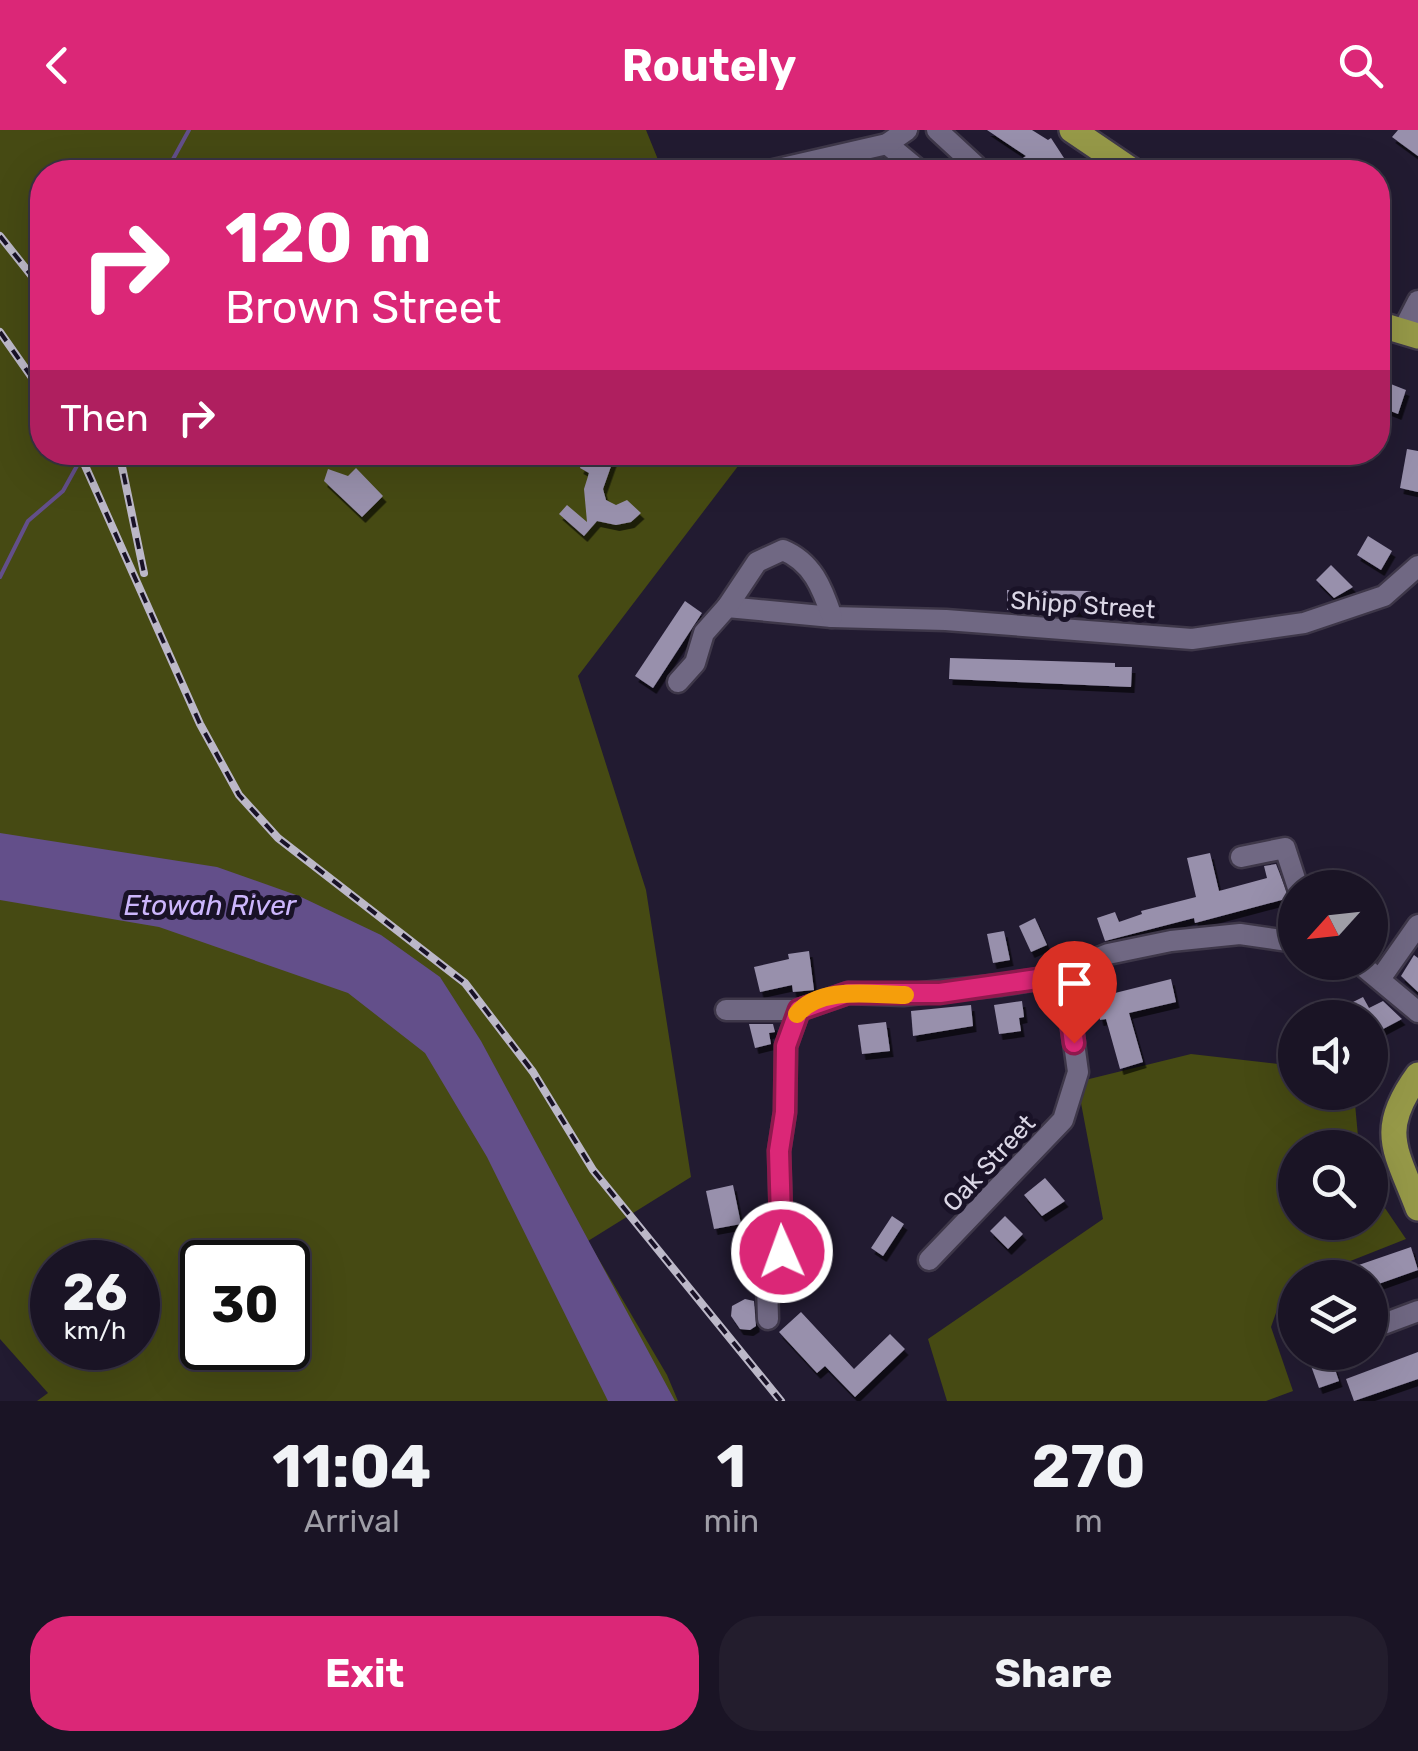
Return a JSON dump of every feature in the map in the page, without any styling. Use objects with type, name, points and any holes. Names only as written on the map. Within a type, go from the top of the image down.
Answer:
[{"type":"main road","points":[[1072,130],[1116,160]]},
{"type":"main road","points":[[1415,1192],[1392,1138],[1397,1106],[1418,1075]]},
{"type":"street","points":[[818,160],[888,144],[907,130]]},
{"type":"street","points":[[937,130],[969,160]]},
{"type":"street","points":[[888,144],[907,160]]},
{"type":"street","points":[[1399,331],[1418,301]]},
{"type":"street","points":[[678,682],[695,664],[704,633],[757,562],[782,550],[802,557],[824,592],[832,616]]},
{"type":"street","name":"Shipp Street","points":[[727,607],[1192,639],[1304,623],[1384,596],[1418,566]]},
{"type":"street","points":[[1241,856],[1284,848],[1294,870]]},
{"type":"street","points":[[1388,968],[1418,925]]},
{"type":"street","points":[[726,1010],[799,1010],[848,993],[940,993],[1051,977],[1108,954],[1171,942],[1240,934],[1278,940]]},
{"type":"street","name":"Oak Street","points":[[929,1260],[1063,1120],[1078,1072],[1070,1014],[1051,977]]},
{"type":"street","points":[[1381,980],[1418,1012]]},
{"type":"street","points":[[768,1319],[768,1284],[782,1252],[779,1151],[785,1112],[786,1046],[799,1010]]},
{"type":"street","points":[[1388,1322],[1418,1311]]},
{"type":"green space","points":[[0,130],[646,130],[658,160],[30,160],[30,465],[739,465],[578,676],[646,890],[691,1177],[588,1241],[667,1375],[678,1401],[37,1401],[48,1393],[0,1339]]},
{"type":"green space","points":[[1191,1054],[1278,1064],[1278,1110],[1356,1110],[1357,1130],[1278,1130],[1278,1240],[1388,1240],[1388,1212],[1406,1239],[1353,1260],[1278,1260],[1278,1307],[1271,1327],[1278,1347],[1278,1370],[1286,1370],[1293,1391],[1266,1401],[947,1401],[928,1339],[1103,1219],[1077,1082]]},
{"type":"water","name":"Etowah River","points":[[0,833],[217,867],[299,896],[381,935],[440,977],[481,1041],[675,1401],[608,1401],[487,1157],[425,1053],[348,993],[159,927],[0,900]]},
{"type":"building","points":[[987,130],[1032,130],[1048,140],[1051,138],[1065,160],[1020,160],[1026,156]]},
{"type":"building","points":[[1398,130],[1418,130],[1418,156],[1392,137]]},
{"type":"building","points":[[1390,384],[1406,390],[1398,414],[1390,411]]},
{"type":"building","points":[[1407,449],[1418,451],[1418,492],[1400,488]]},
{"type":"building","points":[[611,465],[603,489],[606,500],[616,505],[627,500],[641,513],[631,522],[616,525],[597,521],[584,536],[559,514],[567,505],[587,522],[584,489],[589,473],[580,468]]},
{"type":"building","points":[[356,468],[383,496],[362,517],[324,481],[328,469],[348,476]]},
{"type":"building","points":[[1368,536],[1392,551],[1381,570],[1357,555]]},
{"type":"building","points":[[1331,565],[1353,587],[1334,598],[1316,580]]},
{"type":"building","points":[[1007,590],[1091,591],[1091,611],[1007,610]]},
{"type":"building","points":[[685,601],[702,613],[653,688],[635,676]]},
{"type":"building","points":[[950,658],[1115,663],[1115,667],[1132,667],[1131,687],[949,679]]},
{"type":"building","points":[[1210,853],[1219,891],[1267,878],[1264,866],[1276,864],[1278,901],[1105,941],[1097,918],[1115,912],[1119,922],[1142,914],[1141,911],[1196,897],[1187,858]]},
{"type":"building","points":[[1035,918],[1047,945],[1031,952],[1019,926]]},
{"type":"building","points":[[1004,931],[1010,960],[993,963],[987,934]]},
{"type":"building","points":[[809,951],[814,990],[793,992],[792,985],[760,992],[754,967]]},
{"type":"building","points":[[1414,955],[1418,958],[1418,992],[1401,976]]},
{"type":"building","points":[[1171,979],[1176,1002],[1129,1013],[1143,1062],[1120,1069],[1106,1019],[1100,1020],[1095,998]]},
{"type":"building","points":[[1022,1001],[1021,1031],[999,1034],[994,1005]]},
{"type":"building","points":[[971,1005],[973,1026],[913,1036],[911,1011]]},
{"type":"building","points":[[1388,1006],[1402,1019],[1388,1026]]},
{"type":"building","points":[[886,1022],[890,1051],[862,1054],[858,1025]]},
{"type":"building","points":[[749,1024],[773,1024],[775,1032],[769,1033],[771,1044],[755,1048]]},
{"type":"building","points":[[1045,1178],[1065,1201],[1042,1216],[1024,1195]]},
{"type":"building","points":[[733,1185],[741,1224],[714,1229],[706,1191]]},
{"type":"building","points":[[892,1216],[904,1224],[883,1256],[871,1248]]},
{"type":"building","points":[[1005,1216],[1023,1234],[1008,1249],[990,1231]]},
{"type":"building","points":[[1411,1247],[1418,1270],[1388,1281],[1388,1260],[1373,1260]]},
{"type":"building","points":[[745,1299],[754,1301],[756,1326],[750,1330],[740,1329],[731,1316],[732,1306]]},
{"type":"building","points":[[801,1312],[854,1369],[890,1334],[905,1349],[855,1397],[825,1366],[817,1373],[779,1332]]},
{"type":"building","points":[[1418,1352],[1418,1379],[1354,1401],[1346,1379],[1370,1370],[1388,1370],[1388,1363]]},
{"type":"building","points":[[1312,1370],[1335,1370],[1339,1381],[1319,1388]]},
{"type":"waterway","points":[[173,160],[189,130]]},
{"type":"waterway","points":[[0,577],[28,521],[63,491],[77,465]]},
{"type":"railway","points":[[0,236],[30,274]]},
{"type":"railway","points":[[0,332],[30,375]]},
{"type":"railway","points":[[85,465],[200,724],[239,795],[278,838],[465,983],[533,1072],[593,1170],[781,1401]]},
{"type":"railway","points":[[122,465],[144,573]]},
{"type":"slow traffic","points":[[797,1014],[805,1006],[848,993],[905,995]]},
{"type":"route","points":[[782,1252],[779,1151],[785,1112],[786,1046],[799,1010],[848,993],[903,996],[1051,977],[1070,1014],[1074,1043]]}]
